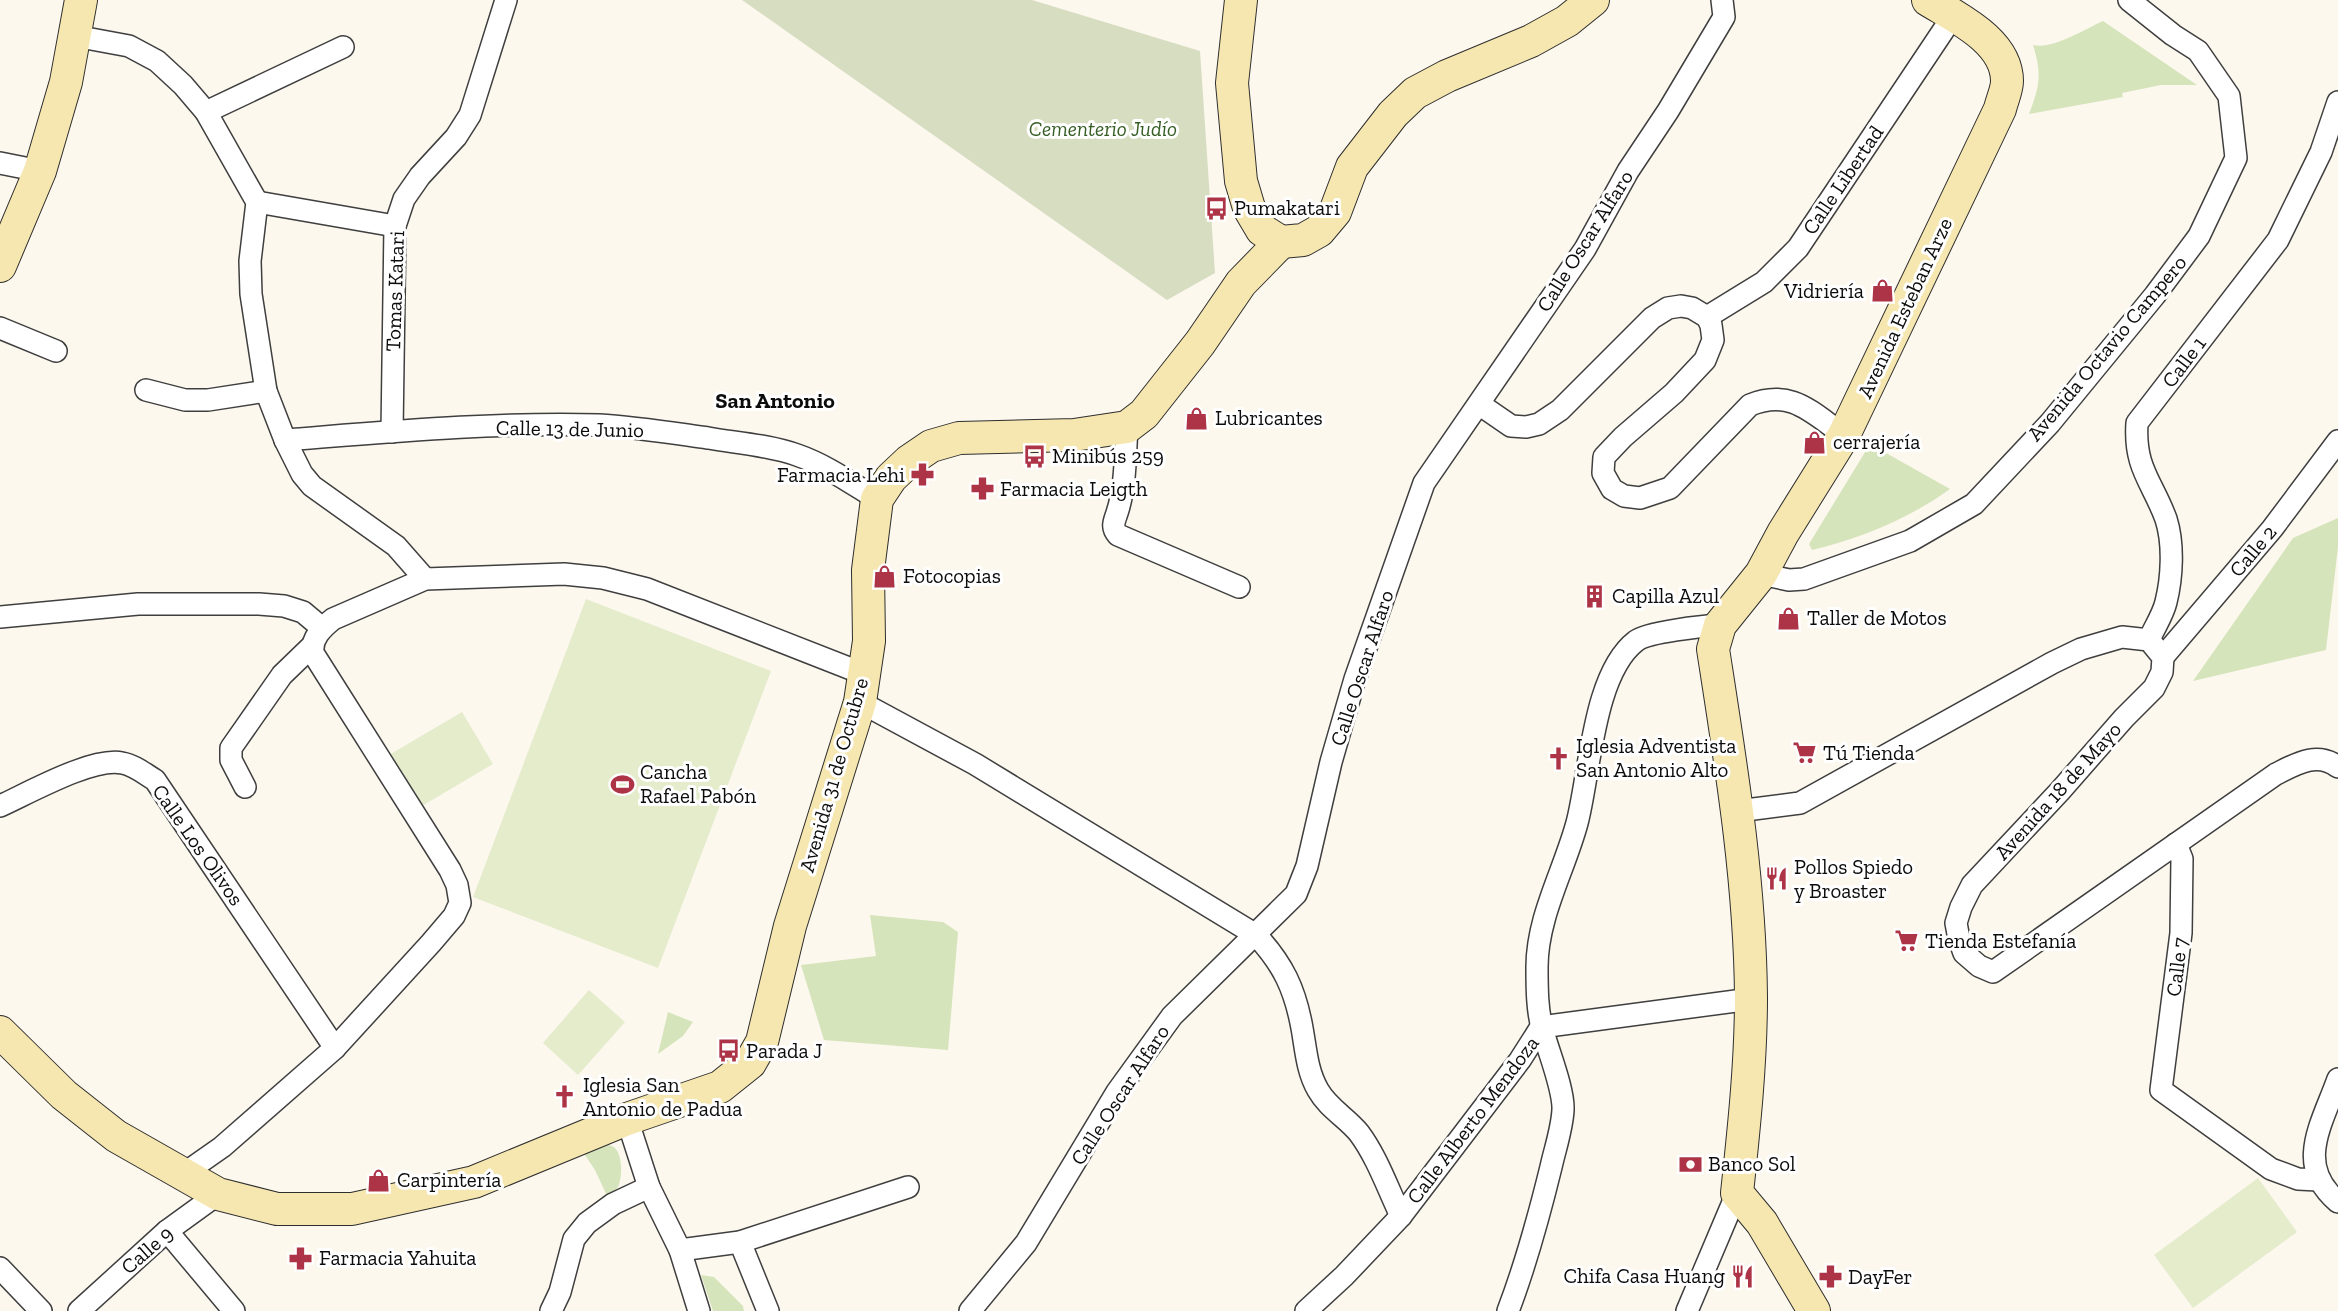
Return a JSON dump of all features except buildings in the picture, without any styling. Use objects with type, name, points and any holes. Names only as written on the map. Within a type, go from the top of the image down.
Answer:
[{"type":"main road","points":[[0,266],[40,171],[66,82],[81,0]]},
{"type":"main road","points":[[1241,0],[1232,83],[1241,181],[1249,208],[1262,230],[1281,242],[1302,240],[1319,231],[1335,212],[1352,167],[1393,114],[1415,93],[1447,76],[1531,41],[1566,21],[1593,0]]},
{"type":"main road","name":"Avenida Esteban Arze","points":[[1720,625],[1761,574],[1783,532],[1844,435],[2002,100],[2007,82],[2004,66],[1998,54],[1986,39],[1940,8]]},
{"type":"main road","name":"Avenida 31 de Octubre","points":[[0,1032],[64,1095],[116,1136],[218,1194],[277,1209],[351,1209],[474,1182],[627,1119],[720,1087],[750,1063],[762,1042],[790,926],[862,688],[869,641],[868,570],[877,499],[891,478],[909,461],[931,446],[960,438],[1074,435],[1126,426],[1144,414],[1200,343],[1241,283],[1281,242]]},
{"type":"main road","points":[[1720,625],[1713,649],[1738,811],[1749,929],[1751,999],[1745,1119],[1737,1193],[1762,1223],[1814,1311]]},
{"type":"street","name":"Tomas Katari","points":[[392,432],[395,226],[404,199],[420,176],[456,137],[470,115],[506,0]]},
{"type":"street","name":"Calle Oscar Alfaro","points":[[970,1311],[1026,1243],[1118,1092],[1172,1016],[1296,894],[1304,875],[1319,822],[1331,762],[1355,679],[1424,483],[1585,249],[1628,171],[1674,102],[1724,17],[1722,0]]},
{"type":"street","name":"Avenida Octavio Campero","points":[[1761,574],[1789,580],[1804,579],[1910,541],[1974,504],[2050,423],[2155,295],[2199,236],[2236,159],[2229,96],[2198,51],[2173,35],[2129,0]]},
{"type":"street","name":"Calle Libertad","points":[[1707,317],[1764,282],[1798,248],[1940,8]]},
{"type":"street","points":[[75,36],[129,46],[157,61],[183,85],[206,112],[257,202],[250,261],[251,294],[266,391],[285,440],[302,474],[312,486],[396,546],[425,579]]},
{"type":"street","points":[[206,112],[343,46]]},
{"type":"street","name":"Calle 1","points":[[2149,640],[2166,603],[2172,557],[2167,521],[2140,463],[2136,445],[2137,423],[2278,240],[2321,152],[2338,102]]},
{"type":"street","points":[[0,163],[40,171]]},
{"type":"street","points":[[257,202],[395,226]]},
{"type":"street","points":[[1479,404],[1511,426],[1526,427],[1539,424],[1560,410],[1652,318],[1668,308],[1681,306],[1692,308],[1707,317],[1711,325],[1713,340],[1705,360],[1674,393],[1623,437],[1604,457],[1603,473],[1612,489],[1624,496],[1640,498],[1670,488],[1750,405],[1766,398],[1782,398],[1798,403],[1844,435]]},
{"type":"street","points":[[0,328],[56,351]]},
{"type":"street","points":[[146,390],[185,400],[208,400],[266,391]]},
{"type":"street","name":"Calle 13 de Junio","points":[[285,440],[392,432],[599,425],[656,430],[760,446],[797,455],[834,472],[877,499]]},
{"type":"street","points":[[1126,426],[1124,479],[1113,524],[1114,530],[1118,535],[1239,587]]},
{"type":"street","name":"Calle 2","points":[[2163,657],[2272,529],[2338,441]]},
{"type":"street","points":[[245,788],[231,760],[231,748],[282,675],[333,619],[425,579],[564,574],[603,578],[647,589],[862,688],[975,764],[1256,935],[1271,951],[1289,980],[1297,1004],[1309,1070],[1318,1090],[1360,1134],[1401,1216]]},
{"type":"street","points":[[0,617],[138,603],[259,604],[284,606],[303,612],[317,637],[313,653],[450,870],[457,885],[460,903],[454,916],[335,1048],[222,1147],[182,1174]]},
{"type":"street","points":[[1508,1311],[1525,1269],[1564,1108],[1541,1027],[1537,966],[1545,914],[1577,823],[1588,756],[1613,671],[1623,654],[1638,639],[1688,628],[1720,625]]},
{"type":"street","points":[[1738,811],[1800,803],[2081,649],[2122,637],[2149,640],[2163,657]]},
{"type":"street","name":"Avenida 18 de Mayo","points":[[2163,657],[2162,672],[2154,688],[1972,885],[1960,907],[1956,923],[1964,953],[1979,966],[1993,972],[2276,774],[2301,761],[2318,759],[2332,762],[2338,767]]},
{"type":"street","name":"Calle Los Olivos","points":[[0,806],[89,766],[107,762],[135,767],[155,780],[335,1048]]},
{"type":"street","name":"Calle 7","points":[[2176,844],[2182,859],[2181,933],[2162,1090],[2271,1169],[2298,1179],[2318,1180]]},
{"type":"street","name":"Calle Alberto Mendoza","points":[[1306,1311],[1344,1276],[1401,1216],[1520,1060],[1541,1027],[1751,999]]},
{"type":"street","points":[[2338,1079],[2314,1144],[2313,1164],[2318,1180],[2326,1192],[2338,1202]]},
{"type":"street","points":[[627,1119],[649,1187],[680,1250],[699,1311]]},
{"type":"street","points":[[551,1311],[560,1292],[574,1239],[587,1223],[613,1204],[649,1187]]},
{"type":"street","points":[[680,1250],[740,1242],[908,1187]]},
{"type":"street","points":[[1687,1311],[1737,1193]]},
{"type":"street","name":"Calle 9","points":[[79,1311],[167,1231],[218,1194]]},
{"type":"street","points":[[167,1231],[234,1311]]},
{"type":"street","points":[[740,1242],[768,1311]]},
{"type":"street","points":[[0,1268],[40,1311]]},
{"type":"green space","name":"Cementerio Judío","points":[[742,0],[1032,0],[1200,51],[1215,273],[1167,300]]},
{"type":"green space","points":[[2103,21],[2197,85],[2161,85],[2122,93],[2123,97],[2029,114],[2039,80],[2033,45],[2041,46],[2059,42]]},
{"type":"green space","points":[[1870,444],[1950,489],[1884,526],[1848,540],[1812,550],[1809,544]]},
{"type":"green space","points":[[2338,518],[2338,547],[2326,650],[2193,681],[2293,538]]},
{"type":"green space","name":"Cancha Rafael Pabón","points":[[586,599],[771,671],[658,968],[473,897]]},
{"type":"green space","points":[[462,712],[493,764],[415,810],[384,758]]},
{"type":"green space","points":[[870,915],[943,922],[958,932],[948,1050],[824,1040],[801,965],[876,956]]},
{"type":"green space","points":[[589,990],[625,1022],[578,1075],[543,1043]]},
{"type":"green space","points":[[668,1012],[693,1022],[683,1036],[658,1054]]},
{"type":"green space","points":[[602,1145],[616,1149],[621,1165],[618,1187],[608,1198],[595,1170],[583,1152]]},
{"type":"green space","points":[[2258,1178],[2297,1232],[2193,1308],[2154,1255]]},
{"type":"green space","points":[[701,1275],[714,1277],[743,1306],[744,1311],[713,1311]]},
{"type":"place","name":"Pumakatari","points":[[1216,208]]},
{"type":"place","name":"Vidriería","points":[[1882,291]]},
{"type":"place","name":"Lubricantes","points":[[1197,418]]},
{"type":"place","name":"cerrajería","points":[[1815,442]]},
{"type":"place","name":"Minibús 259","points":[[1034,456]]},
{"type":"place","name":"Farmacia Lehi","points":[[923,475]]},
{"type":"place","name":"Farmacia Leigth","points":[[982,489]]},
{"type":"place","name":"Fotocopias","points":[[885,576]]},
{"type":"place","name":"Capilla Azul","points":[[1594,596]]},
{"type":"place","name":"Taller de Motos","points":[[1789,618]]},
{"type":"place","name":"Tú Tienda","points":[[1805,753]]},
{"type":"place","name":"Iglesia Adventista San Antonio Alto","points":[[1558,758]]},
{"type":"place","name":"Cancha Rafael Pabón","points":[[622,784]]},
{"type":"place","name":"Pollos Spiedo y Broaster","points":[[1776,879]]},
{"type":"place","name":"Tienda Estefanía","points":[[1907,941]]},
{"type":"place","name":"Parada J","points":[[728,1051]]},
{"type":"place","name":"Iglesia San Antonio de Padua","points":[[565,1097]]},
{"type":"place","name":"Banco Sol","points":[[1690,1164]]},
{"type":"place","name":"Carpintería","points":[[379,1180]]},
{"type":"place","name":"Farmacia Yahuita","points":[[301,1258]]},
{"type":"place","name":"Chifa Casa Huang","points":[[1743,1276]]},
{"type":"place","name":"DayFer","points":[[1830,1277]]},
{"type":"district","name":"San Antonio","points":[[775,400]]}]
